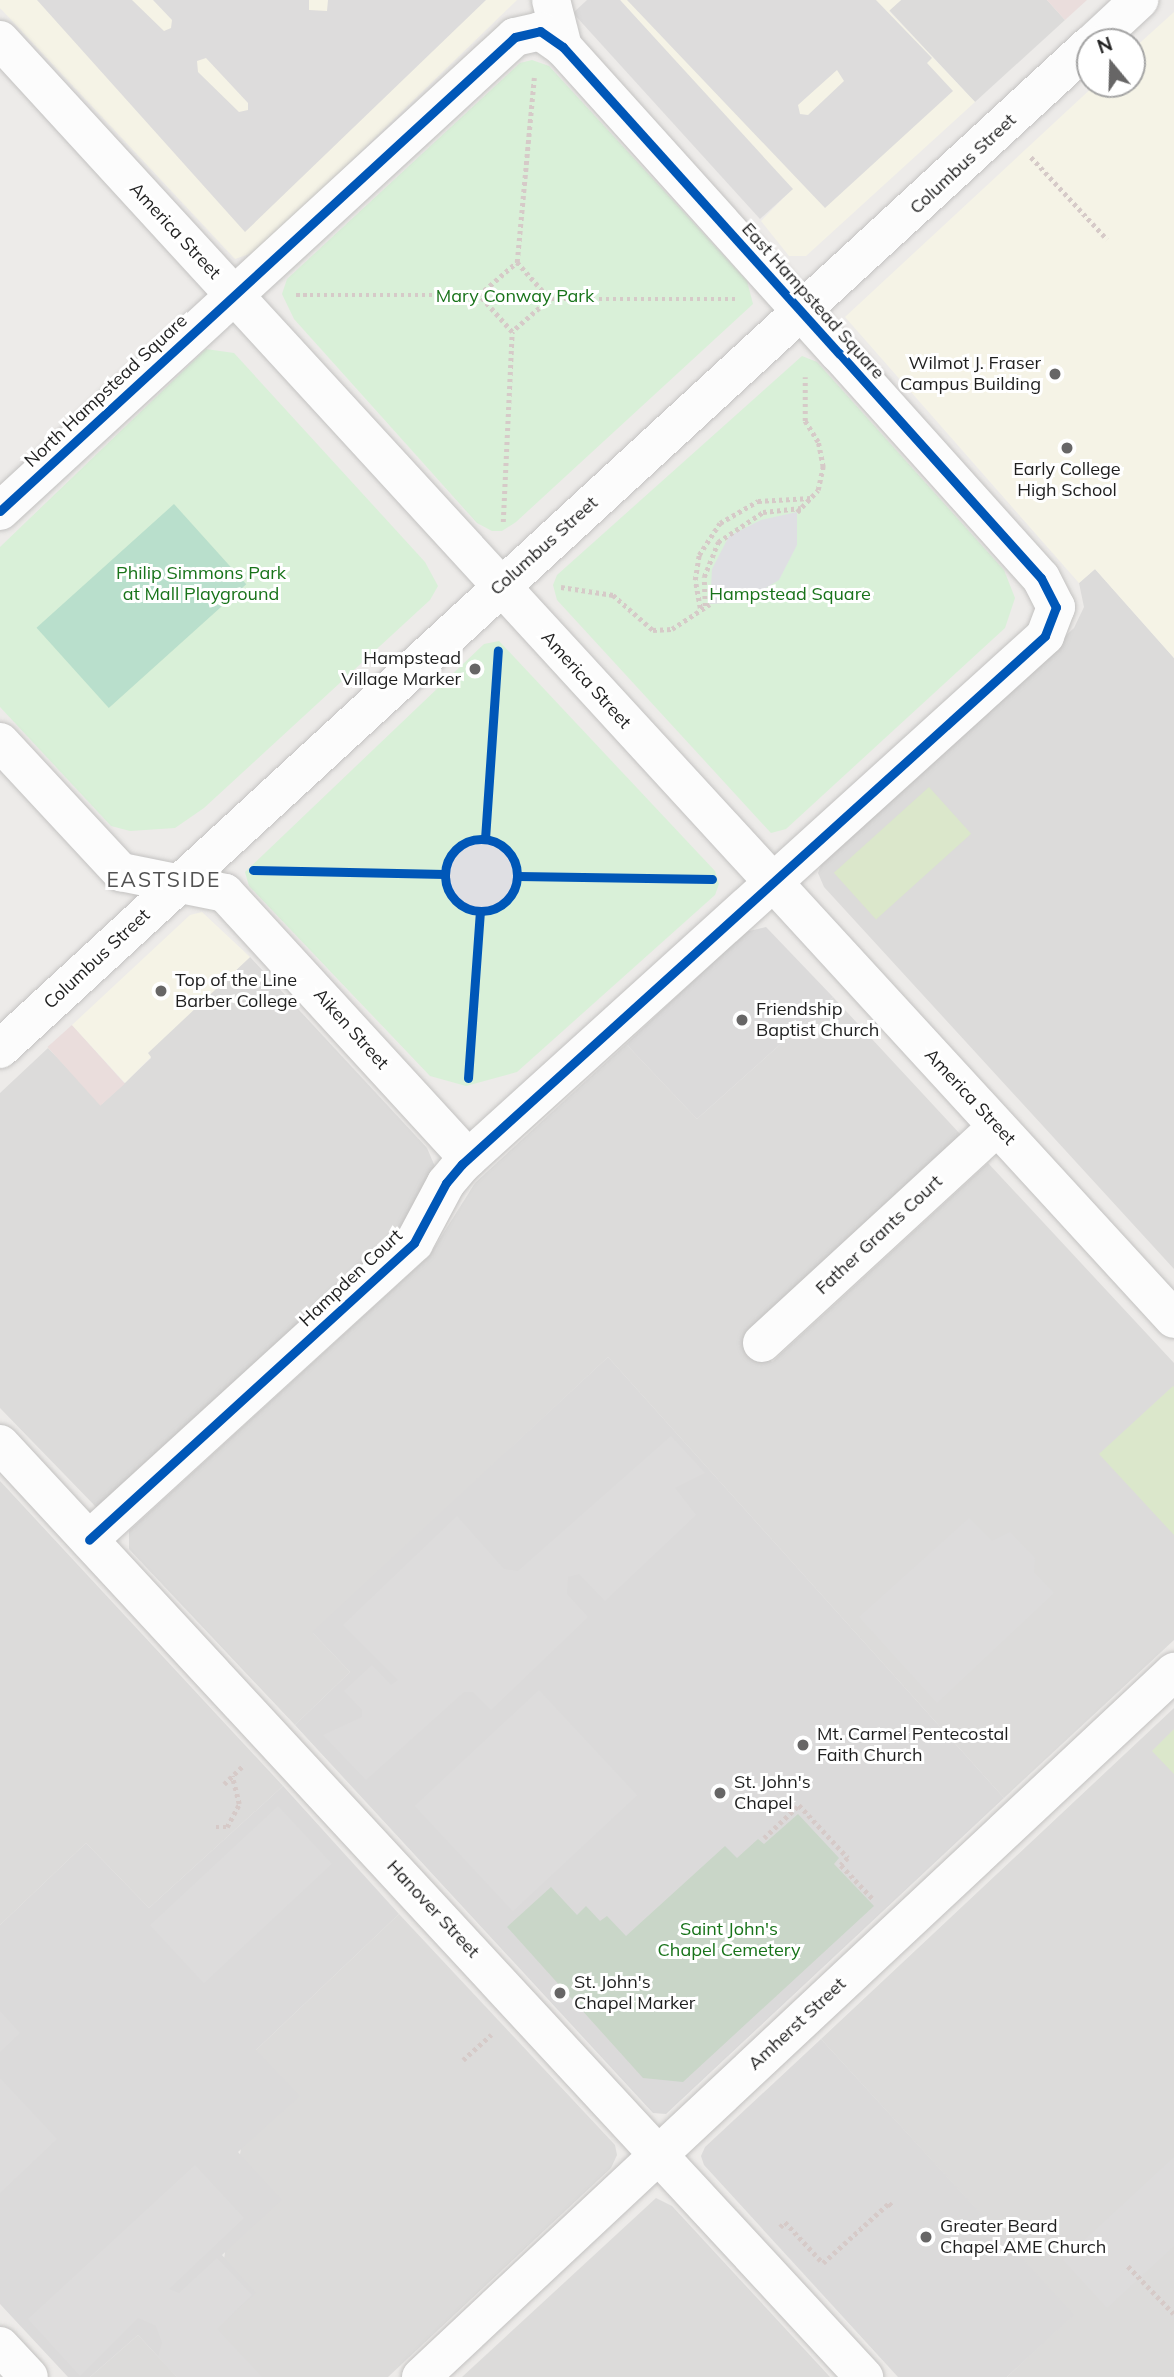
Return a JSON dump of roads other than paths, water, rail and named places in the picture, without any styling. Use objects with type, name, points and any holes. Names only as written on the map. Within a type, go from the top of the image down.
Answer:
[{"type":"street","points":[[551,0],[563,47]]},
{"type":"street","name":"Columbus Street","points":[[1109,28],[1139,0]]},
{"type":"street","name":"East Hampstead Square","points":[[233,293],[515,37],[540,31],[563,47],[1041,578],[1056,607],[1045,636],[771,882]]},
{"type":"street","name":"America Street","points":[[0,40],[1174,1319]]},
{"type":"street","name":"Columbus Street","points":[[0,1049],[1076,59]]},
{"type":"street","name":"North Hampstead Square","points":[[0,511],[233,293]]},
{"type":"street","name":"Aiken Street","points":[[0,742],[121,872],[225,893],[238,904],[468,1158]]},
{"type":"street","name":"Hampden Court","points":[[89,1539],[414,1243],[446,1183],[468,1158],[771,882]]},
{"type":"street","name":"Father Grants Court","points":[[762,1343],[997,1127]]},
{"type":"street","name":"Hanover Street","points":[[0,1444],[660,2153],[864,2377]]},
{"type":"street","name":"Amherst Street","points":[[421,2377],[1174,1672]]},
{"type":"street","points":[[0,2346],[29,2377]]},
{"type":"place","name":"Wilmot J. Fraser Campus Building","points":[[1055,374]]},
{"type":"place","name":"Early College High School","points":[[1067,448]]},
{"type":"place","name":"Hampstead Village Marker","points":[[475,669]]},
{"type":"place","name":"Top of the Line Barber College","points":[[161,991]]},
{"type":"place","name":"Friendship Baptist Church","points":[[742,1020]]},
{"type":"place","name":"Mt. Carmel Pentecostal Faith Church","points":[[803,1745]]},
{"type":"place","name":"St. John's Chapel","points":[[720,1793]]},
{"type":"place","name":"St. John's Chapel Marker","points":[[560,1993]]},
{"type":"place","name":"Greater Beard Chapel AME Church","points":[[926,2237]]},
{"type":"district","name":"EASTSIDE","points":[[164,879]]},
{"type":"park label","name":"Mary Conway Park","points":[[515,296]]},
{"type":"park label","name":"Philip Simmons Park at Mall Playground","points":[[201,584]]},
{"type":"park label","name":"Hampstead Square","points":[[790,594]]},
{"type":"park label","name":"Saint John's Chapel Cemetery","points":[[729,1940]]}]
